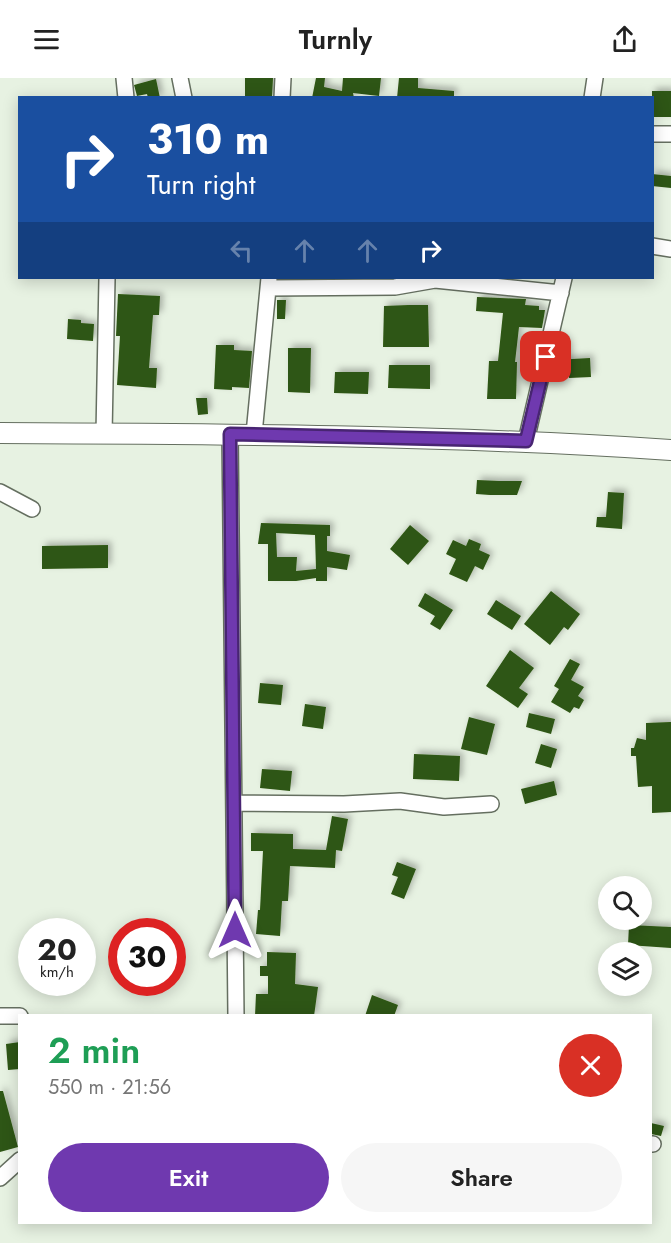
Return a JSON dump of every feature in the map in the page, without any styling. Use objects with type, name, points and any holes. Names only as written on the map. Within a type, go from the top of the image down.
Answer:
[{"type":"main road","points":[[0,434],[254,434],[526,441],[671,450]]},
{"type":"street","points":[[124,78],[126,96]]},
{"type":"street","points":[[180,78],[184,96]]},
{"type":"street","points":[[282,96],[283,78]]},
{"type":"street","points":[[592,96],[595,78]]},
{"type":"street","points":[[654,134],[671,134]]},
{"type":"street","points":[[654,246],[671,249]]},
{"type":"street","points":[[104,434],[107,279]]},
{"type":"street","points":[[526,441],[564,279]]},
{"type":"street","points":[[254,434],[268,283],[395,287],[435,280],[561,293]]},
{"type":"street","points":[[230,434],[236,1014]]},
{"type":"street","points":[[0,492],[32,509]]},
{"type":"street","points":[[234,803],[344,804],[399,801],[444,807],[491,804]]},
{"type":"street","points":[[0,1016],[18,1016]]},
{"type":"street","points":[[0,1178],[18,1162]]},
{"type":"building","points":[[245,78],[273,78],[272,96],[245,96]]},
{"type":"building","points":[[316,78],[325,78],[324,87],[342,91],[343,78],[381,78],[379,96],[353,93],[354,96],[312,96]]},
{"type":"building","points":[[399,78],[418,78],[418,88],[454,91],[454,96],[397,96]]},
{"type":"building","points":[[156,79],[160,96],[148,96],[147,94],[137,96],[134,85]]},
{"type":"building","points":[[652,91],[671,91],[671,117],[654,117],[654,96],[652,96]]},
{"type":"building","points":[[654,174],[671,176],[671,188],[654,186]]},
{"type":"building","points":[[118,294],[160,296],[159,315],[153,315],[149,368],[157,368],[156,388],[117,385],[120,336],[116,336]]},
{"type":"building","points":[[477,297],[526,299],[525,305],[539,306],[539,310],[545,310],[542,328],[519,327],[515,362],[517,362],[516,399],[487,399],[489,361],[498,361],[503,313],[476,311]]},
{"type":"building","points":[[277,300],[286,300],[285,319],[277,319]]},
{"type":"building","points":[[428,305],[429,347],[383,347],[384,306]]},
{"type":"building","points":[[68,319],[94,324],[93,341],[67,339]]},
{"type":"building","points":[[216,345],[234,345],[234,350],[252,351],[249,388],[214,389]]},
{"type":"building","points":[[288,348],[311,348],[310,393],[288,392]]},
{"type":"building","points":[[590,358],[591,377],[569,378],[569,375],[555,375],[555,360]]},
{"type":"building","points":[[389,365],[430,365],[430,389],[388,388]]},
{"type":"building","points":[[335,372],[369,372],[368,394],[334,393]]},
{"type":"building","points":[[196,398],[207,398],[208,414],[198,415]]},
{"type":"building","points":[[477,480],[522,481],[517,495],[490,495],[476,494]]},
{"type":"building","points":[[608,492],[624,493],[622,529],[596,527],[597,517],[606,517]]},
{"type":"building","points":[[261,523],[330,525],[327,551],[350,555],[347,570],[327,567],[327,581],[316,581],[316,578],[268,581],[268,544],[258,544]],"holes":[[[276,533],[315,535],[316,569],[296,571],[297,557],[277,557]]]},
{"type":"building","points":[[410,525],[429,541],[408,565],[390,549]]},
{"type":"building","points":[[469,539],[481,544],[479,550],[490,555],[483,570],[475,566],[467,582],[449,574],[456,559],[446,554],[453,540],[466,546]]},
{"type":"building","points":[[108,545],[108,568],[42,569],[42,546]]},
{"type":"building","points":[[551,591],[580,614],[568,630],[564,627],[550,645],[524,624]]},
{"type":"building","points":[[425,593],[453,610],[440,630],[430,624],[435,616],[418,606]]},
{"type":"building","points":[[496,600],[521,616],[512,630],[487,614]]},
{"type":"building","points":[[510,650],[534,668],[519,688],[528,694],[518,708],[486,686]]},
{"type":"building","points":[[570,659],[580,664],[571,680],[584,687],[578,696],[584,700],[579,709],[574,707],[570,713],[551,702],[559,689],[554,686]]},
{"type":"building","points":[[260,683],[283,685],[281,705],[258,703]]},
{"type":"building","points":[[305,704],[326,707],[323,729],[302,726]]},
{"type":"building","points":[[529,713],[555,719],[551,734],[526,727]]},
{"type":"building","points":[[469,717],[495,724],[487,755],[461,749]]},
{"type":"building","points":[[671,722],[671,812],[652,813],[652,786],[638,787],[636,756],[631,756],[631,748],[634,748],[637,738],[646,740],[646,723]]},
{"type":"building","points":[[541,744],[557,749],[551,768],[535,763]]},
{"type":"building","points":[[414,754],[460,756],[459,781],[413,779]]},
{"type":"building","points":[[262,769],[292,771],[290,791],[260,788]]},
{"type":"building","points":[[554,781],[557,795],[525,804],[521,789]]},
{"type":"building","points":[[332,816],[348,819],[342,851],[336,850],[335,868],[290,866],[288,901],[282,901],[280,936],[256,934],[258,910],[260,910],[263,851],[251,851],[251,833],[293,834],[293,849],[326,850]]},
{"type":"building","points":[[397,862],[416,869],[404,899],[391,894],[398,877],[392,875]]},
{"type":"building","points":[[652,926],[671,927],[671,948],[652,947],[652,942],[628,942],[629,930],[652,930]]},
{"type":"building","points":[[267,952],[296,953],[295,984],[318,987],[314,1014],[255,1014],[256,994],[268,994],[268,976],[260,976],[260,966],[267,966]]},
{"type":"building","points":[[372,995],[398,1005],[395,1014],[366,1014]]},
{"type":"building","points":[[18,1042],[18,1069],[8,1070],[6,1044]]},
{"type":"building","points":[[0,1091],[3,1091],[18,1147],[0,1152]]},
{"type":"building","points":[[652,1123],[664,1126],[661,1136],[652,1134]]},
{"type":"route","points":[[235,930],[230,434],[526,441],[546,357]]}]
